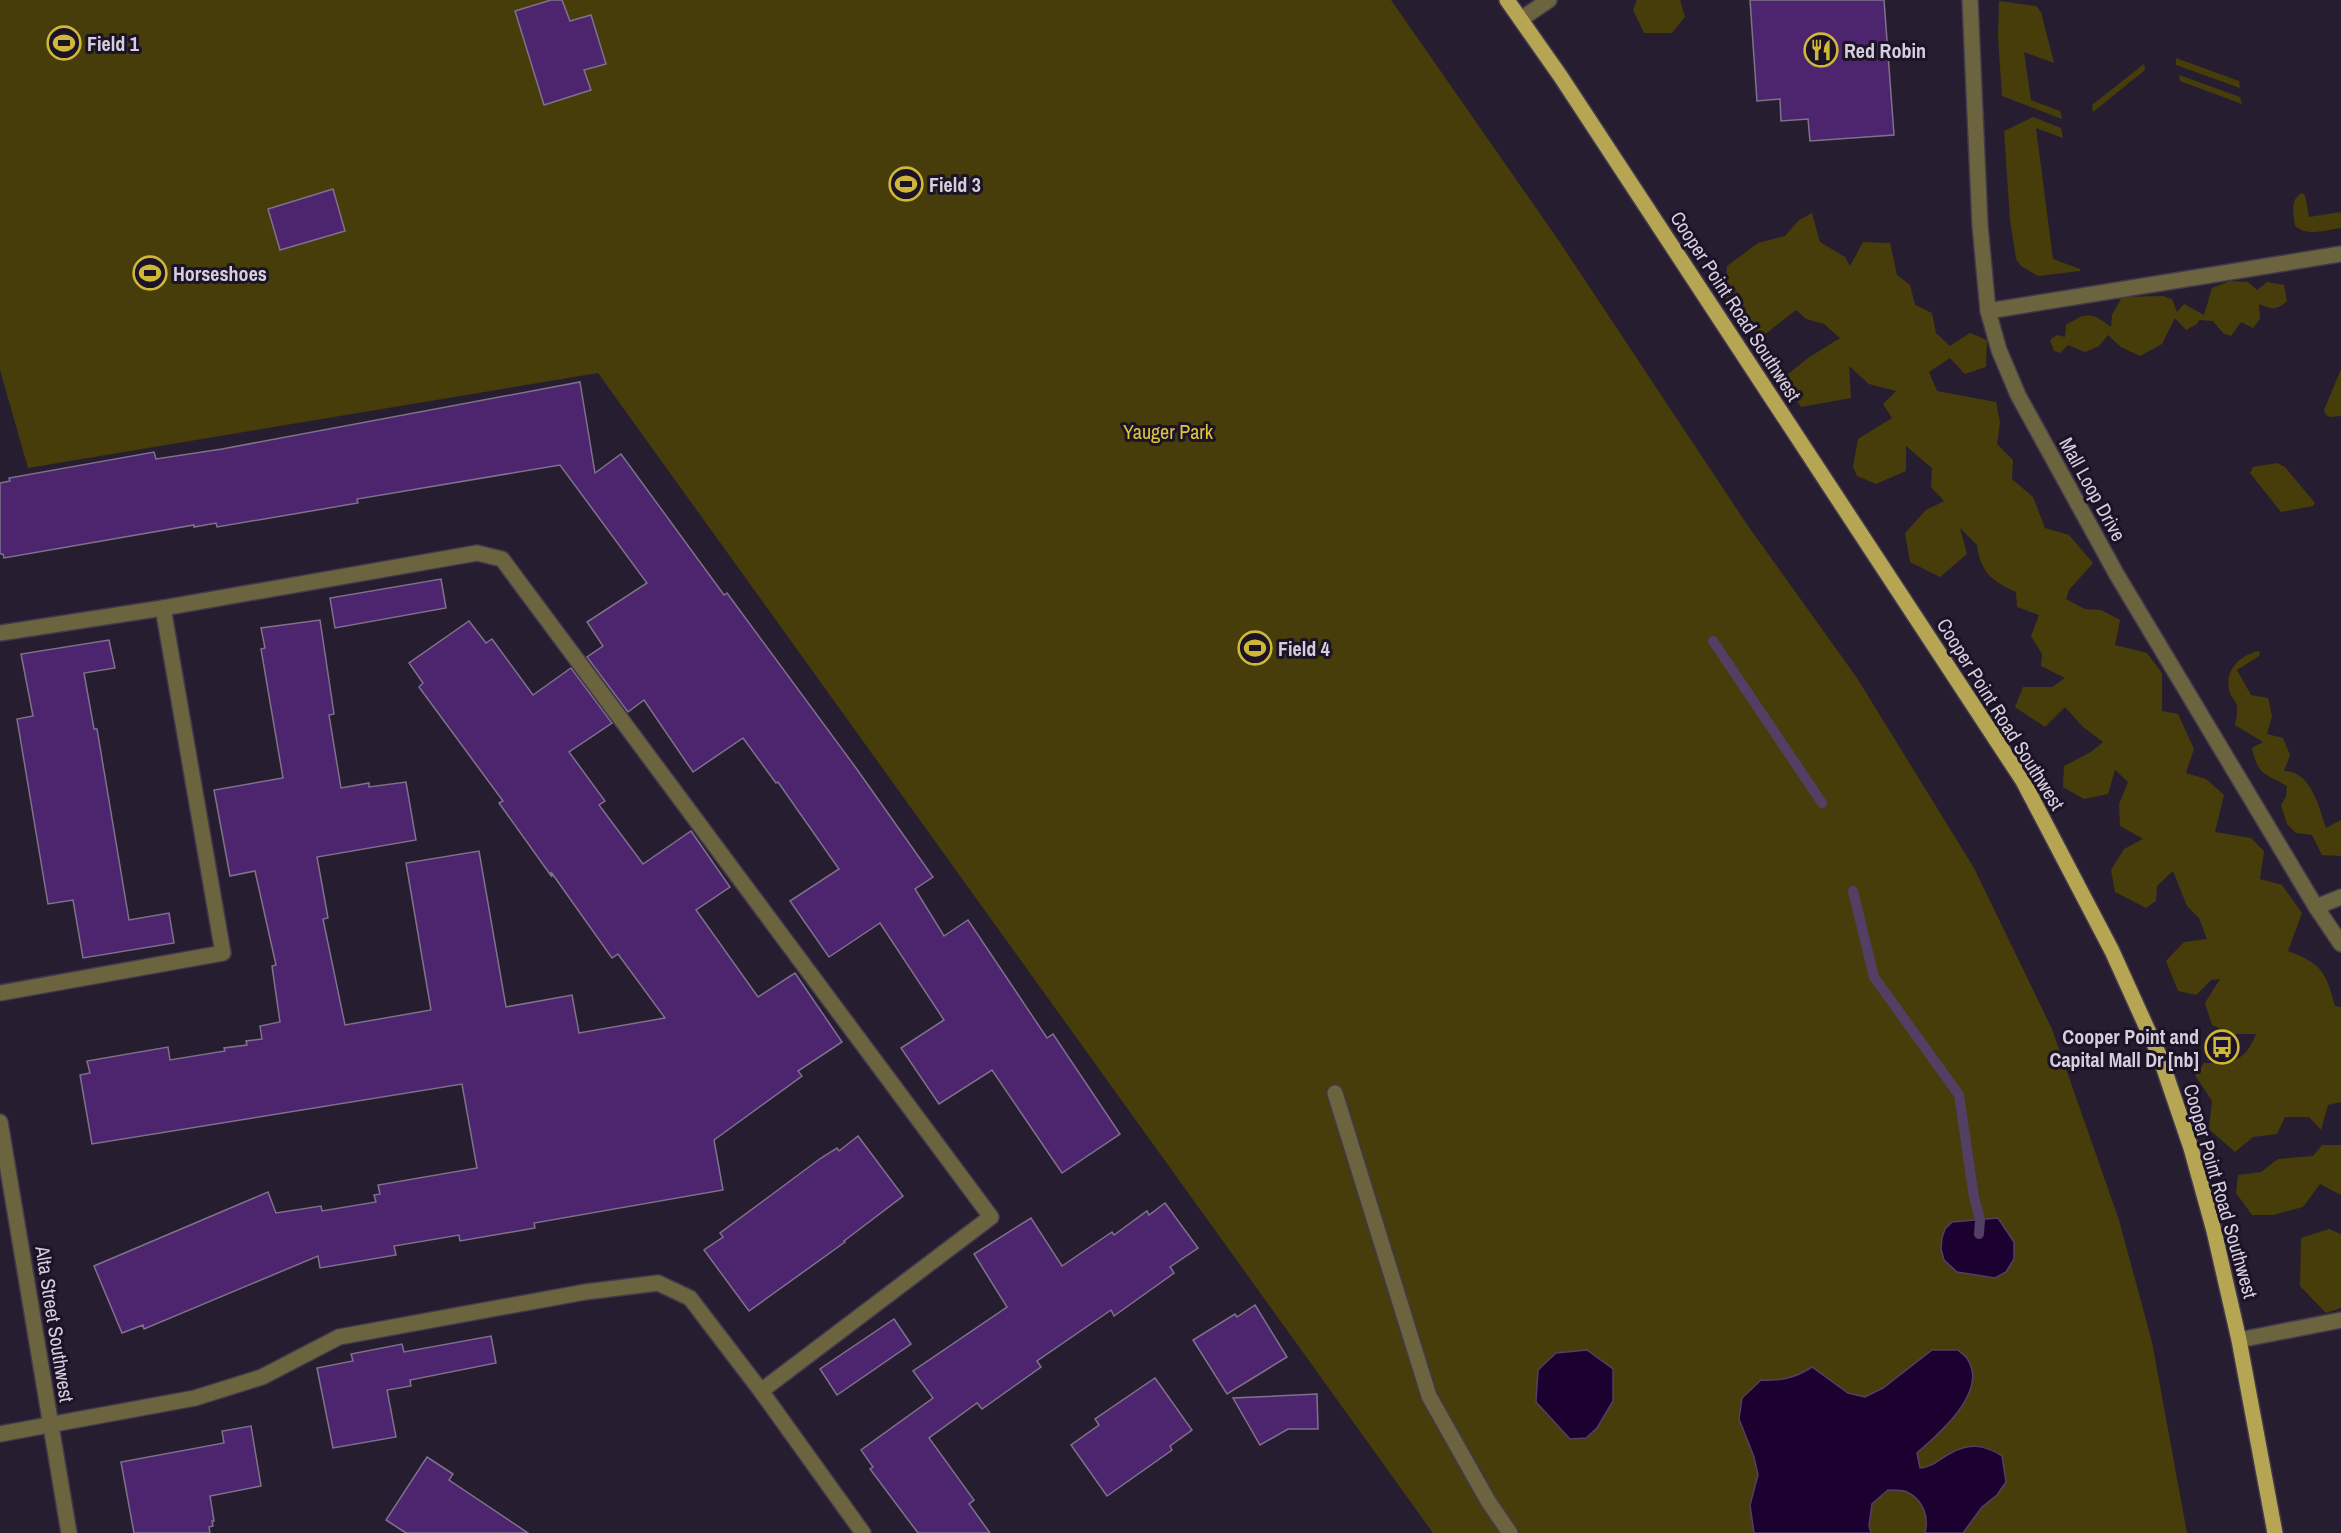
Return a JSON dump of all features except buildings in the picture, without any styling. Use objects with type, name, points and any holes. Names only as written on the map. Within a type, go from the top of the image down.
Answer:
[{"type":"main road","name":"Cooper Point Road Southwest","points":[[1507,0],[2023,781],[2112,951],[2160,1057],[2191,1148],[2214,1231],[2239,1340],[2274,1533]]},
{"type":"street","points":[[1521,19],[1549,0]]},
{"type":"street","name":"Mall Loop Drive","points":[[1970,0],[1980,225],[1988,311],[1999,350],[2018,394],[2117,575],[2316,907],[2341,944]]},
{"type":"street","points":[[1988,311],[2341,254]]},
{"type":"street","points":[[0,633],[164,608],[477,553],[502,559],[991,1217],[761,1391]]},
{"type":"street","points":[[0,993],[223,953],[164,608]]},
{"type":"street","points":[[2316,907],[2341,897]]},
{"type":"street","points":[[1335,1093],[1429,1396],[1488,1501],[1510,1533]]},
{"type":"street","name":"Alta Street Southwest","points":[[0,1122],[69,1533]]},
{"type":"street","points":[[0,1434],[195,1398],[262,1377],[339,1337],[585,1292],[658,1283],[690,1298],[864,1533]]},
{"type":"street","points":[[2239,1340],[2341,1320]]},
{"type":"green space","name":"Yauger Park","points":[[0,0],[1391,0],[1559,241],[1748,526],[1857,678],[1974,868],[2052,1029],[2119,1220],[2152,1342],[2187,1533],[1433,1533],[598,373],[28,468],[0,370]]},
{"type":"green space","points":[[1637,0],[1680,0],[1685,17],[1672,33],[1644,33],[1633,10]]},
{"type":"green space","points":[[1999,1],[2036,6],[2041,12],[2054,63],[2024,52],[2031,100],[2060,111],[2062,119],[2002,96],[1998,37]]},
{"type":"green space","points":[[2176,58],[2239,81],[2240,88],[2176,65]]},
{"type":"green space","points":[[2144,64],[2145,70],[2093,112],[2092,105]]},
{"type":"green space","points":[[2179,75],[2240,97],[2242,104],[2180,81]]},
{"type":"green space","points":[[2033,117],[2061,128],[2063,138],[2036,128],[2053,259],[2080,269],[2080,271],[2038,276],[2021,266],[2016,259],[2010,220],[2004,131]]},
{"type":"green space","points":[[2302,193],[2305,195],[2309,217],[2341,212],[2341,228],[2311,232],[2295,226],[2294,203]]},
{"type":"green space","points":[[1812,213],[1820,242],[1845,257],[1850,266],[1863,242],[1890,243],[1897,275],[1910,285],[1915,305],[1932,313],[1936,333],[1950,346],[1970,333],[1987,340],[1986,367],[1965,374],[1950,358],[1929,372],[1937,391],[1996,402],[2000,422],[1997,444],[2013,460],[2012,479],[2033,497],[2045,528],[2069,535],[2093,563],[2069,590],[2066,599],[2085,609],[2101,610],[2120,620],[2115,645],[2147,653],[2162,673],[2162,711],[2178,714],[2194,749],[2186,773],[2206,779],[2224,795],[2215,832],[2251,838],[2264,851],[2260,879],[2282,885],[2302,913],[2288,951],[2308,960],[2320,970],[2325,977],[2335,1006],[2341,1007],[2341,1102],[2328,1105],[2321,1130],[2309,1117],[2285,1117],[2277,1134],[2253,1137],[2235,1152],[2209,1129],[2212,1101],[2195,1075],[2204,1063],[2237,1059],[2247,1050],[2256,1034],[2233,1034],[2212,1025],[2205,1003],[2220,979],[2211,980],[2196,995],[2178,991],[2166,961],[2184,942],[2207,939],[2199,918],[2187,906],[2173,871],[2157,886],[2156,901],[2146,908],[2115,892],[2111,870],[2124,849],[2143,839],[2120,826],[2119,804],[2128,782],[2115,770],[2108,794],[2084,799],[2063,787],[2064,766],[2091,752],[2103,742],[2083,727],[2065,707],[2045,727],[2015,707],[2023,687],[2052,687],[2065,678],[2041,666],[2042,654],[2031,636],[2039,615],[2017,607],[2016,592],[1989,575],[1981,562],[1977,545],[1960,528],[1967,554],[1940,577],[1910,562],[1905,533],[1926,510],[1944,501],[1931,487],[1932,468],[1906,446],[1906,471],[1876,484],[1857,476],[1853,467],[1858,439],[1892,418],[1883,404],[1896,391],[1869,384],[1849,366],[1851,398],[1801,407],[1782,379],[1808,358],[1840,338],[1824,324],[1806,319],[1796,310],[1764,335],[1738,325],[1725,295],[1727,266],[1758,243],[1785,236],[1799,220]]},
{"type":"green space","points":[[2230,281],[2248,282],[2257,290],[2267,282],[2284,285],[2287,301],[2274,308],[2259,304],[2260,319],[2253,328],[2241,322],[2231,336],[2223,333],[2213,321],[2199,320],[2197,324],[2186,330],[2175,318],[2162,344],[2140,356],[2121,347],[2108,335],[2099,346],[2085,352],[2068,345],[2060,353],[2054,351],[2050,340],[2057,335],[2065,337],[2066,325],[2084,316],[2094,316],[2111,327],[2112,315],[2122,297],[2163,296],[2172,299],[2177,312],[2184,304],[2204,315],[2212,288]]},
{"type":"green space","points":[[2341,369],[2341,416],[2330,417],[2324,410]]},
{"type":"green space","points":[[2277,463],[2285,467],[2315,503],[2313,506],[2281,512],[2250,473],[2253,467]]},
{"type":"green space","points":[[2258,651],[2259,656],[2237,670],[2251,695],[2268,698],[2272,716],[2267,734],[2283,738],[2290,755],[2284,771],[2301,777],[2307,783],[2317,801],[2326,828],[2341,820],[2341,856],[2322,855],[2312,835],[2296,833],[2287,824],[2281,805],[2286,797],[2287,786],[2268,776],[2257,764],[2252,748],[2263,742],[2235,725],[2237,706],[2228,685],[2231,671],[2239,661]]},
{"type":"green space","points":[[2322,1145],[2341,1145],[2341,1195],[2320,1184],[2303,1207],[2273,1215],[2252,1215],[2236,1193],[2238,1175],[2261,1172],[2278,1159],[2313,1156]]},
{"type":"green space","points":[[2329,1229],[2341,1234],[2341,1308],[2326,1313],[2300,1286],[2301,1238]]},
{"type":"shaded area","points":[[1998,1218],[2014,1242],[2014,1259],[2006,1272],[1995,1278],[1957,1272],[1944,1260],[1941,1249],[1942,1238],[1945,1229],[1952,1222]]},
{"type":"shaded area","points":[[1587,1350],[1613,1369],[1613,1401],[1597,1428],[1586,1438],[1570,1439],[1536,1402],[1538,1370],[1556,1353]]},
{"type":"shaded area","points":[[1932,1350],[1958,1350],[1968,1360],[1972,1372],[1972,1385],[1948,1424],[1917,1453],[1920,1468],[1932,1465],[1956,1450],[1969,1447],[1982,1447],[2002,1456],[2006,1482],[1997,1495],[1982,1507],[1963,1533],[1925,1533],[1924,1509],[1917,1499],[1905,1491],[1888,1490],[1872,1504],[1869,1526],[1871,1533],[1754,1533],[1750,1505],[1758,1475],[1754,1457],[1739,1419],[1742,1398],[1761,1380],[1788,1378],[1812,1367],[1848,1393],[1865,1397],[1883,1388]]},
{"type":"waterway","points":[[1713,641],[1822,803]]},
{"type":"waterway","points":[[1853,891],[1874,977],[1959,1095],[1974,1197],[1980,1220],[1979,1234]]},
{"type":"place","name":"Field 1","points":[[64,43]]},
{"type":"place","name":"Red Robin","points":[[1821,50]]},
{"type":"place","name":"Field 3","points":[[906,184]]},
{"type":"place","name":"Horseshoes","points":[[150,273]]},
{"type":"place","name":"Field 4","points":[[1255,648]]},
{"type":"place","name":"Cooper Point and Capital Mall Dr [nb]","points":[[2222,1047]]}]
